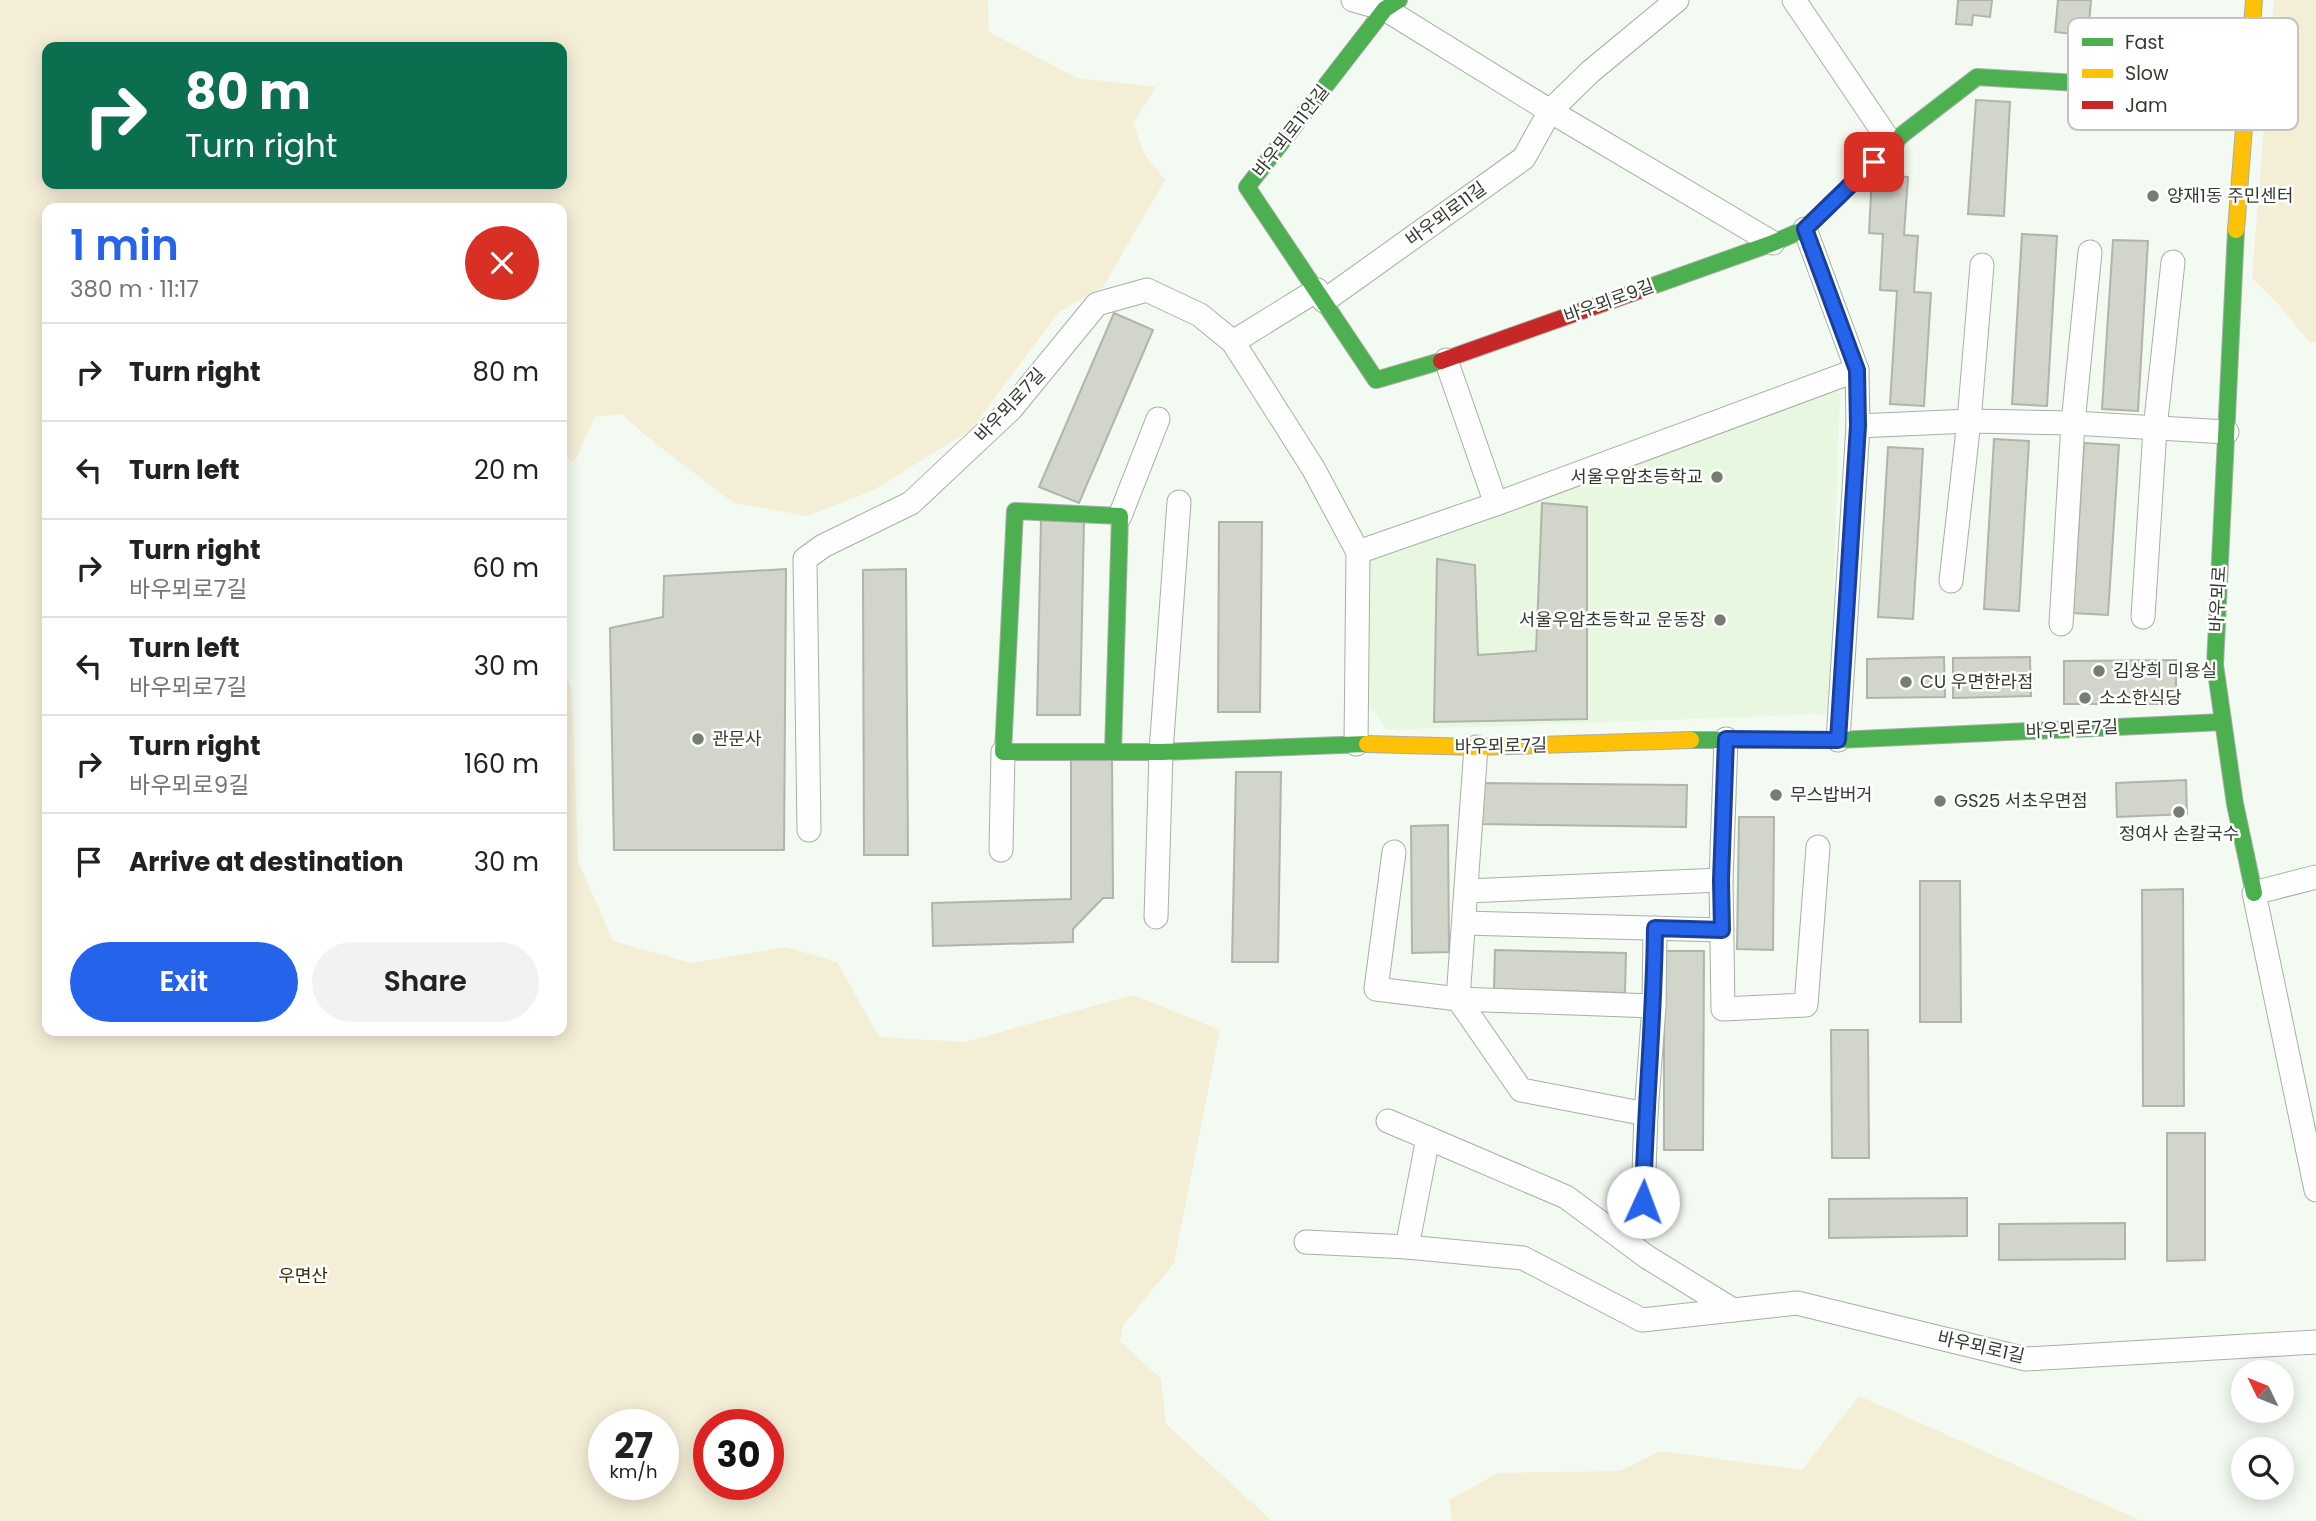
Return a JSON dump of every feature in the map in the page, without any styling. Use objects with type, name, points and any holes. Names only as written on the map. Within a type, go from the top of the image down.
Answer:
[{"type":"street","points":[[1353,0],[1392,4],[1550,111],[1773,243]]},
{"type":"street","name":"바우뫼로11길","points":[[1233,342],[1320,296],[1524,158],[1550,111],[1590,72],[1677,0]]},
{"type":"street","points":[[1794,0],[1892,145]]},
{"type":"street","name":"바우뫼로","points":[[2252,18],[2254,0]]},
{"type":"street","name":"바우뫼로11안길","points":[[1320,296],[1248,187],[1392,4]]},
{"type":"street","name":"바우뫼로9길","points":[[1320,296],[1376,380],[1446,360],[1773,243],[1805,229],[1892,145],[1977,77],[2068,82]]},
{"type":"street","name":"바우뫼로","points":[[2243,130],[2215,665],[2235,804],[2316,1190]]},
{"type":"street","points":[[1805,229],[1857,370],[1858,426],[1838,740]]},
{"type":"street","points":[[2061,624],[2073,423],[2090,252]]},
{"type":"street","points":[[2143,617],[2155,429],[2173,261]]},
{"type":"street","points":[[1951,581],[1969,421],[1982,265]]},
{"type":"street","name":"바우뫼로7길","points":[[809,830],[805,559],[823,546],[911,503],[1011,409],[1097,304],[1147,290],[1200,315],[1233,342],[1313,468],[1358,552],[1356,744],[1476,747],[1726,739],[1838,740],[2223,722]]},
{"type":"street","points":[[1446,360],[1496,505]]},
{"type":"street","points":[[1358,552],[1496,505],[1857,370]]},
{"type":"street","points":[[1113,752],[1120,516],[1158,419]]},
{"type":"street","points":[[1858,426],[1969,421],[2073,423],[2227,432]]},
{"type":"street","points":[[1157,917],[1161,752],[1179,502]]},
{"type":"street","points":[[1001,850],[1015,511],[1120,516]]},
{"type":"street","points":[[1726,739],[1721,880],[1723,1009],[1806,1005],[1818,847]]},
{"type":"street","points":[[1003,752],[1161,752],[1356,744]]},
{"type":"street","points":[[1476,747],[1458,999],[1521,1090],[1646,1114]]},
{"type":"street","points":[[1394,852],[1376,989],[1458,999],[1654,1006]]},
{"type":"street","points":[[2254,893],[2316,877]]},
{"type":"street","points":[[1466,891],[1721,880]]},
{"type":"street","points":[[1464,923],[1722,930]]},
{"type":"street","points":[[1643,1202],[1654,1006],[1655,928]]},
{"type":"street","points":[[1388,1121],[1566,1197],[1647,1257],[1733,1310]]},
{"type":"street","points":[[1407,1247],[1428,1138]]},
{"type":"street","name":"바우뫼로1길","points":[[1306,1242],[1407,1247],[1523,1258],[1642,1320],[1797,1303],[2026,1359],[2316,1342]]},
{"type":"shaded area","name":"서울우암초등학교","points":[[1831,390],[1840,393],[1830,702],[1825,714],[1388,730],[1367,702],[1368,560]]},
{"type":"green space","name":"우면산","points":[[0,0],[988,0],[989,32],[1077,78],[1156,87],[1133,123],[1144,153],[1165,180],[1103,287],[1059,312],[972,429],[872,491],[807,516],[734,503],[621,414],[595,417],[574,463],[567,458],[567,203],[42,203],[42,1036],[567,1036],[567,678],[572,691],[578,861],[613,941],[691,963],[786,947],[837,962],[879,1037],[965,1042],[1133,995],[1220,1030],[1174,1263],[1123,1326],[1120,1341],[1161,1379],[1166,1424],[1269,1518],[1269,1521],[0,1521]]},
{"type":"green space","points":[[2274,0],[2316,0],[2316,341],[2310,343],[2252,278],[2264,130],[2298,130],[2298,18],[2273,18]]},
{"type":"green space","points":[[1859,1396],[2142,1521],[1452,1521],[1449,1500],[1498,1473],[1620,1471],[1660,1451],[1802,1470]]},
{"type":"building","points":[[1958,0],[1992,0],[1990,17],[1973,15],[1972,25],[1956,24]]},
{"type":"building","points":[[2058,0],[2091,0],[2090,18],[2068,18],[2068,34],[2055,32]]},
{"type":"building","points":[[1976,100],[2010,102],[2004,216],[1968,214]]},
{"type":"building","points":[[1872,175],[1908,177],[1904,235],[1918,236],[1914,292],[1931,293],[1924,406],[1890,404],[1897,291],[1880,290],[1883,234],[1869,233]]},
{"type":"building","points":[[2022,234],[2057,236],[2047,406],[2012,404]]},
{"type":"building","points":[[2113,240],[2148,241],[2138,411],[2102,409]]},
{"type":"building","points":[[1114,313],[1153,330],[1079,503],[1039,487]]},
{"type":"building","points":[[1994,439],[2029,441],[2019,611],[1984,609]]},
{"type":"building","points":[[2084,443],[2119,445],[2108,615],[2073,613]]},
{"type":"building","points":[[1888,447],[1923,449],[1913,619],[1878,617]]},
{"type":"building","name":"서울우암초등학교","points":[[1542,503],[1587,507],[1587,719],[1434,722],[1437,559],[1475,565],[1478,655],[1536,651]]},
{"type":"building","points":[[1041,520],[1084,521],[1080,715],[1037,715]]},
{"type":"building","points":[[1219,522],[1262,522],[1260,712],[1218,712]]},
{"type":"building","name":"관문사","points":[[786,569],[784,850],[614,850],[610,628],[663,617],[664,576]]},
{"type":"building","points":[[906,569],[908,855],[864,855],[863,570]]},
{"type":"building","points":[[1944,657],[1945,697],[1867,698],[1867,659]]},
{"type":"building","points":[[2030,657],[2031,696],[1953,698],[1953,658]]},
{"type":"building","points":[[2176,660],[2176,704],[2064,704],[2064,661]]},
{"type":"building","points":[[1071,757],[1112,757],[1113,898],[1103,898],[1073,929],[1073,942],[933,946],[932,903],[1071,899]]},
{"type":"building","points":[[1236,772],[1281,772],[1278,962],[1232,962]]},
{"type":"building","points":[[2186,780],[2187,814],[2117,817],[2116,783]]},
{"type":"building","points":[[1480,783],[1687,785],[1686,827],[1480,824]]},
{"type":"building","points":[[1739,817],[1774,817],[1773,950],[1737,949]]},
{"type":"building","points":[[1448,825],[1449,952],[1412,953],[1411,826]]},
{"type":"building","points":[[1920,881],[1960,881],[1961,1022],[1920,1022]]},
{"type":"building","points":[[2183,889],[2184,1106],[2143,1106],[2142,890]]},
{"type":"building","points":[[1495,950],[1626,953],[1625,993],[1494,989]]},
{"type":"building","points":[[1664,951],[1704,951],[1703,1150],[1664,1150]]},
{"type":"building","points":[[1831,1030],[1868,1030],[1869,1158],[1832,1158]]},
{"type":"building","points":[[2167,1133],[2205,1133],[2205,1260],[2167,1261]]},
{"type":"building","points":[[1967,1198],[1967,1236],[1829,1238],[1829,1199]]},
{"type":"building","points":[[2125,1223],[2125,1259],[1999,1260],[1999,1224]]},
{"type":"traffic: fast","points":[[1399,0],[1385,9],[1247,187],[1376,380],[1441,361]]},
{"type":"traffic: fast","points":[[1641,290],[1805,229],[1903,134],[1977,77],[2068,82]]},
{"type":"traffic: fast","points":[[2236,230],[2215,665],[2235,804],[2254,893]]},
{"type":"traffic: fast","points":[[1113,752],[1120,516],[1015,511],[1003,752],[1161,752],[1367,744]]},
{"type":"traffic: fast","points":[[1691,740],[1838,740],[2223,722]]},
{"type":"traffic: slow","points":[[2253,18],[2254,0]]},
{"type":"traffic: slow","points":[[2236,230],[2244,130]]},
{"type":"traffic: slow","points":[[1367,744],[1476,747],[1691,740]]},
{"type":"traffic: jam","points":[[1441,361],[1641,290]]},
{"type":"place","name":"양재1동 주민센터","points":[[2153,196]]},
{"type":"place","name":"서울우암초등학교","points":[[1717,477]]},
{"type":"place","name":"서울우암초등학교 운동장","points":[[1720,620]]},
{"type":"place","name":"김상희 미용실","points":[[2099,671]]},
{"type":"place","name":"CU 우면한라점","points":[[1906,682]]},
{"type":"place","name":"소소한식당","points":[[2085,698]]},
{"type":"place","name":"관문사","points":[[698,739]]},
{"type":"place","name":"무스밥버거","points":[[1776,795]]},
{"type":"place","name":"GS25 서초우면점","points":[[1940,801]]},
{"type":"place","name":"정여사 손칼국수","points":[[2179,812]]},
{"type":"route","points":[[1643,1202],[1654,1006],[1655,928],[1722,930],[1726,739],[1838,740],[1858,426],[1857,370],[1805,229],[1874,162]]}]
